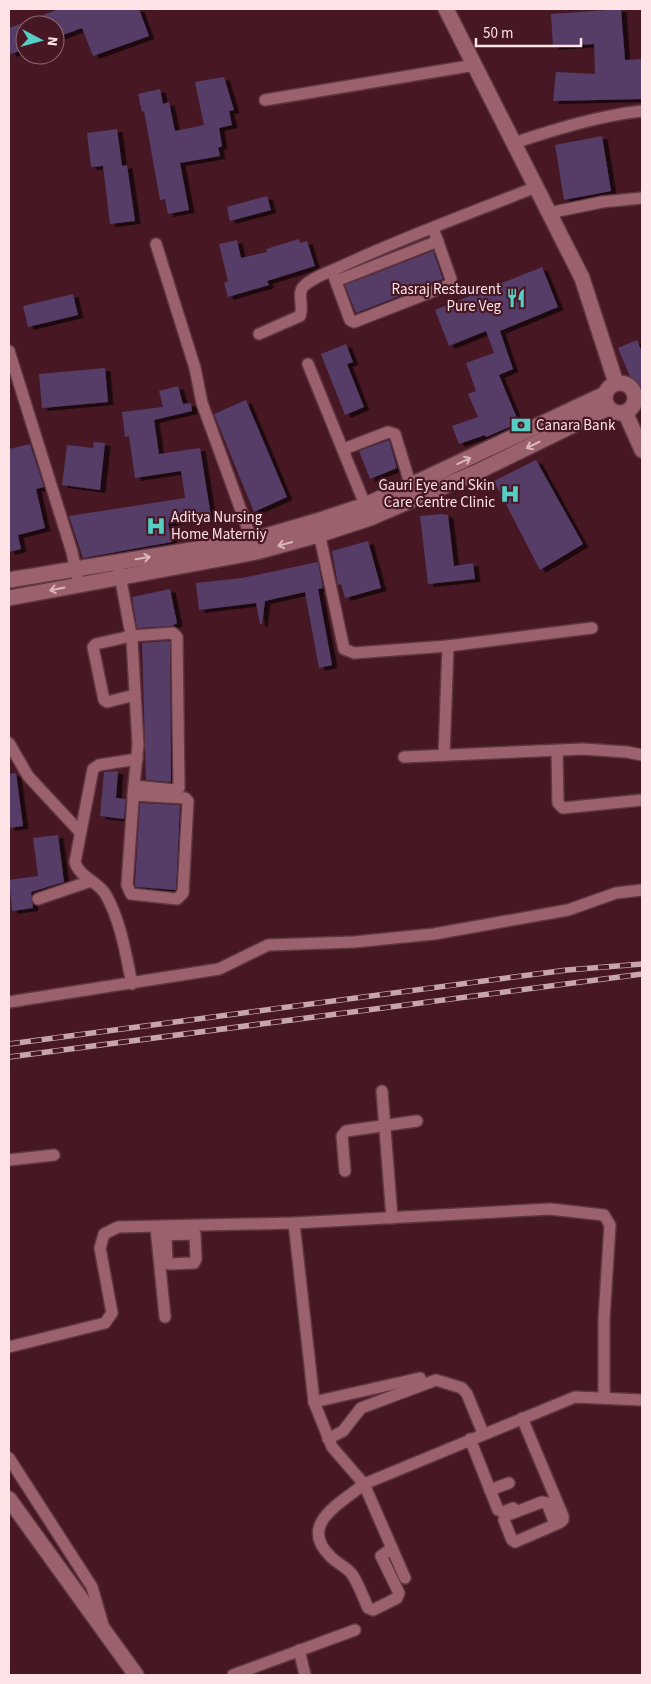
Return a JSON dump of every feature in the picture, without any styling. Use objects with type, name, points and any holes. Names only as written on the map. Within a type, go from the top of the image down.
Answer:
[{"type":"street","points":[[446,9],[582,278],[616,383]]},
{"type":"street","points":[[265,100],[474,65]]},
{"type":"street","points":[[514,143],[554,130],[613,115],[642,112]]},
{"type":"street","points":[[334,276],[369,253],[536,188]]},
{"type":"street","points":[[550,213],[602,202],[642,198]]},
{"type":"street","points":[[334,276],[350,320],[354,322],[449,285],[451,279],[433,228]]},
{"type":"street","points":[[259,334],[300,316],[303,310],[300,291],[304,286],[438,241]]},
{"type":"street","points":[[156,244],[195,368],[202,403],[254,546]]},
{"type":"street","points":[[9,351],[77,577]]},
{"type":"street","points":[[308,364],[368,512]]},
{"type":"street","points":[[9,580],[77,577],[254,546],[368,512],[413,492],[488,466],[607,401],[611,385],[616,383],[628,384],[636,397],[634,404],[625,412]]},
{"type":"street","points":[[607,401],[615,413],[642,414]]},
{"type":"street","points":[[625,412],[642,450]]},
{"type":"street","points":[[344,449],[388,432],[395,434],[413,492]]},
{"type":"street","points":[[318,528],[344,649],[354,653],[448,646],[592,628]]},
{"type":"street","points":[[119,570],[131,636],[138,745],[134,791],[127,885],[131,894],[177,899],[182,893],[188,800],[134,791]]},
{"type":"street","points":[[9,598],[77,577]]},
{"type":"street","points":[[134,791],[175,790],[179,788],[177,637],[173,633],[131,636],[96,644],[93,647],[104,700],[107,702],[135,695]]},
{"type":"street","points":[[444,755],[448,646]]},
{"type":"street","points":[[9,743],[28,776],[80,832]]},
{"type":"street","points":[[557,751],[558,804],[563,808],[642,800]]},
{"type":"street","points":[[404,757],[557,751],[627,752],[642,755]]},
{"type":"street","points":[[132,984],[122,936],[105,894],[77,868],[75,862],[93,769],[99,764],[137,759]]},
{"type":"street","points":[[38,899],[91,881]]},
{"type":"street","points":[[9,1002],[219,969],[268,945],[354,942],[434,934],[568,910],[616,894],[642,890]]},
{"type":"street","points":[[382,1091],[392,1218]]},
{"type":"street","points":[[345,1171],[342,1136],[346,1131],[417,1121]]},
{"type":"street","points":[[9,1160],[54,1155]]},
{"type":"street","points":[[9,1347],[105,1323],[112,1313],[100,1248],[104,1234],[118,1226],[160,1232],[550,1209],[604,1215],[610,1225],[604,1320],[604,1398]]},
{"type":"street","points":[[294,1223],[314,1402],[332,1447],[364,1484],[405,1578]]},
{"type":"street","points":[[160,1232],[169,1264],[194,1262],[196,1258],[195,1229]]},
{"type":"street","points":[[160,1232],[165,1317]]},
{"type":"street","points":[[314,1402],[434,1375]]},
{"type":"street","points":[[328,1439],[343,1432],[361,1408],[436,1380],[462,1388],[483,1433]]},
{"type":"street","points":[[392,1548],[381,1556],[399,1593],[397,1598],[373,1610],[368,1608],[352,1574],[331,1558],[323,1548],[318,1536],[318,1525],[327,1514],[364,1484],[483,1433],[574,1397],[642,1400]]},
{"type":"street","points":[[522,1418],[563,1516],[563,1520],[555,1524]]},
{"type":"street","points":[[470,1439],[498,1510],[503,1512],[552,1492]]},
{"type":"street","points":[[9,1458],[92,1587],[106,1635]]},
{"type":"street","points":[[490,1490],[509,1483]]},
{"type":"street","points":[[9,1499],[136,1675]]},
{"type":"street","points":[[233,1675],[355,1630]]},
{"type":"street","points":[[299,1650],[305,1675]]},
{"type":"building","points":[[59,9],[139,9],[149,36],[93,56],[82,28],[65,34],[65,15],[43,15]]},
{"type":"building","points":[[621,9],[625,60],[642,59],[642,99],[553,101],[556,72],[595,74],[594,44],[553,47],[551,14]]},
{"type":"building","points":[[15,26],[15,53],[11,54],[9,48],[9,28]]},
{"type":"building","points":[[224,77],[234,110],[229,111],[232,125],[219,128],[222,146],[218,148],[220,156],[180,163],[189,210],[168,214],[165,199],[160,200],[144,111],[142,112],[138,94],[160,89],[163,104],[169,102],[175,131],[204,125],[195,82]]},
{"type":"building","points":[[117,129],[122,166],[127,165],[135,221],[110,224],[103,166],[91,167],[87,133]]},
{"type":"building","points":[[602,136],[611,191],[564,200],[555,145]]},
{"type":"building","points":[[267,196],[271,210],[230,221],[227,207]]},
{"type":"building","points":[[299,239],[300,243],[307,241],[315,266],[267,281],[269,285],[228,297],[224,283],[228,281],[219,244],[237,240],[241,258],[267,252],[266,249]]},
{"type":"building","points":[[433,251],[443,279],[356,313],[345,285]]},
{"type":"building","points":[[542,267],[558,307],[500,331],[513,369],[499,375],[519,423],[486,437],[485,435],[459,444],[452,426],[478,417],[468,394],[476,391],[466,363],[494,353],[486,331],[449,346],[435,310]]},
{"type":"building","points":[[73,294],[78,315],[28,327],[23,306]]},
{"type":"building","points":[[637,340],[642,352],[642,405],[618,348]]},
{"type":"building","points":[[346,344],[353,362],[347,364],[364,407],[345,415],[321,354]]},
{"type":"building","points":[[105,368],[108,402],[42,408],[39,374]]},
{"type":"building","points":[[178,386],[183,404],[191,403],[192,411],[154,420],[159,454],[200,448],[211,516],[168,523],[172,542],[83,558],[69,516],[185,498],[181,471],[135,478],[129,436],[125,437],[122,412],[163,407],[159,391]]},
{"type":"building","points":[[246,400],[287,497],[254,512],[214,414]]},
{"type":"building","points":[[389,440],[397,468],[370,479],[359,451]]},
{"type":"building","points":[[94,442],[105,443],[100,490],[62,485],[67,445],[93,448]]},
{"type":"building","points":[[30,444],[44,487],[36,489],[45,528],[18,535],[21,549],[9,552],[9,449]]},
{"type":"building","points":[[536,460],[583,544],[540,570],[494,481]]},
{"type":"building","points":[[448,515],[454,566],[473,563],[475,579],[428,584],[420,516]]},
{"type":"building","points":[[368,541],[381,588],[345,598],[341,584],[338,585],[332,551]]},
{"type":"building","points":[[318,562],[323,588],[318,589],[332,665],[319,668],[305,592],[265,601],[262,624],[260,624],[256,603],[199,610],[196,583],[242,578]]},
{"type":"building","points":[[170,589],[177,623],[172,626],[137,628],[132,597]]},
{"type":"building","points":[[170,641],[171,782],[146,780],[142,643]]},
{"type":"building","points":[[118,771],[116,798],[126,799],[124,819],[100,816],[104,772]]},
{"type":"building","points":[[16,773],[23,826],[9,828],[9,774]]},
{"type":"building","points":[[140,803],[180,805],[176,890],[136,887]]},
{"type":"building","points":[[58,835],[64,882],[31,892],[33,908],[12,911],[9,880],[38,876],[33,838]]},
{"type":"railway","points":[[9,1044],[567,970],[642,964]]},
{"type":"railway","points":[[9,1057],[642,974]]},
{"type":"place","name":"Rasraj Restaurent Pure Veg","points":[[516,298]]},
{"type":"place","name":"Canara Bank","points":[[521,425]]},
{"type":"place","name":"Gauri Eye and Skin Care Centre Clinic","points":[[510,494]]},
{"type":"place","name":"Aditya Nursing Home Materniy","points":[[156,526]]}]
